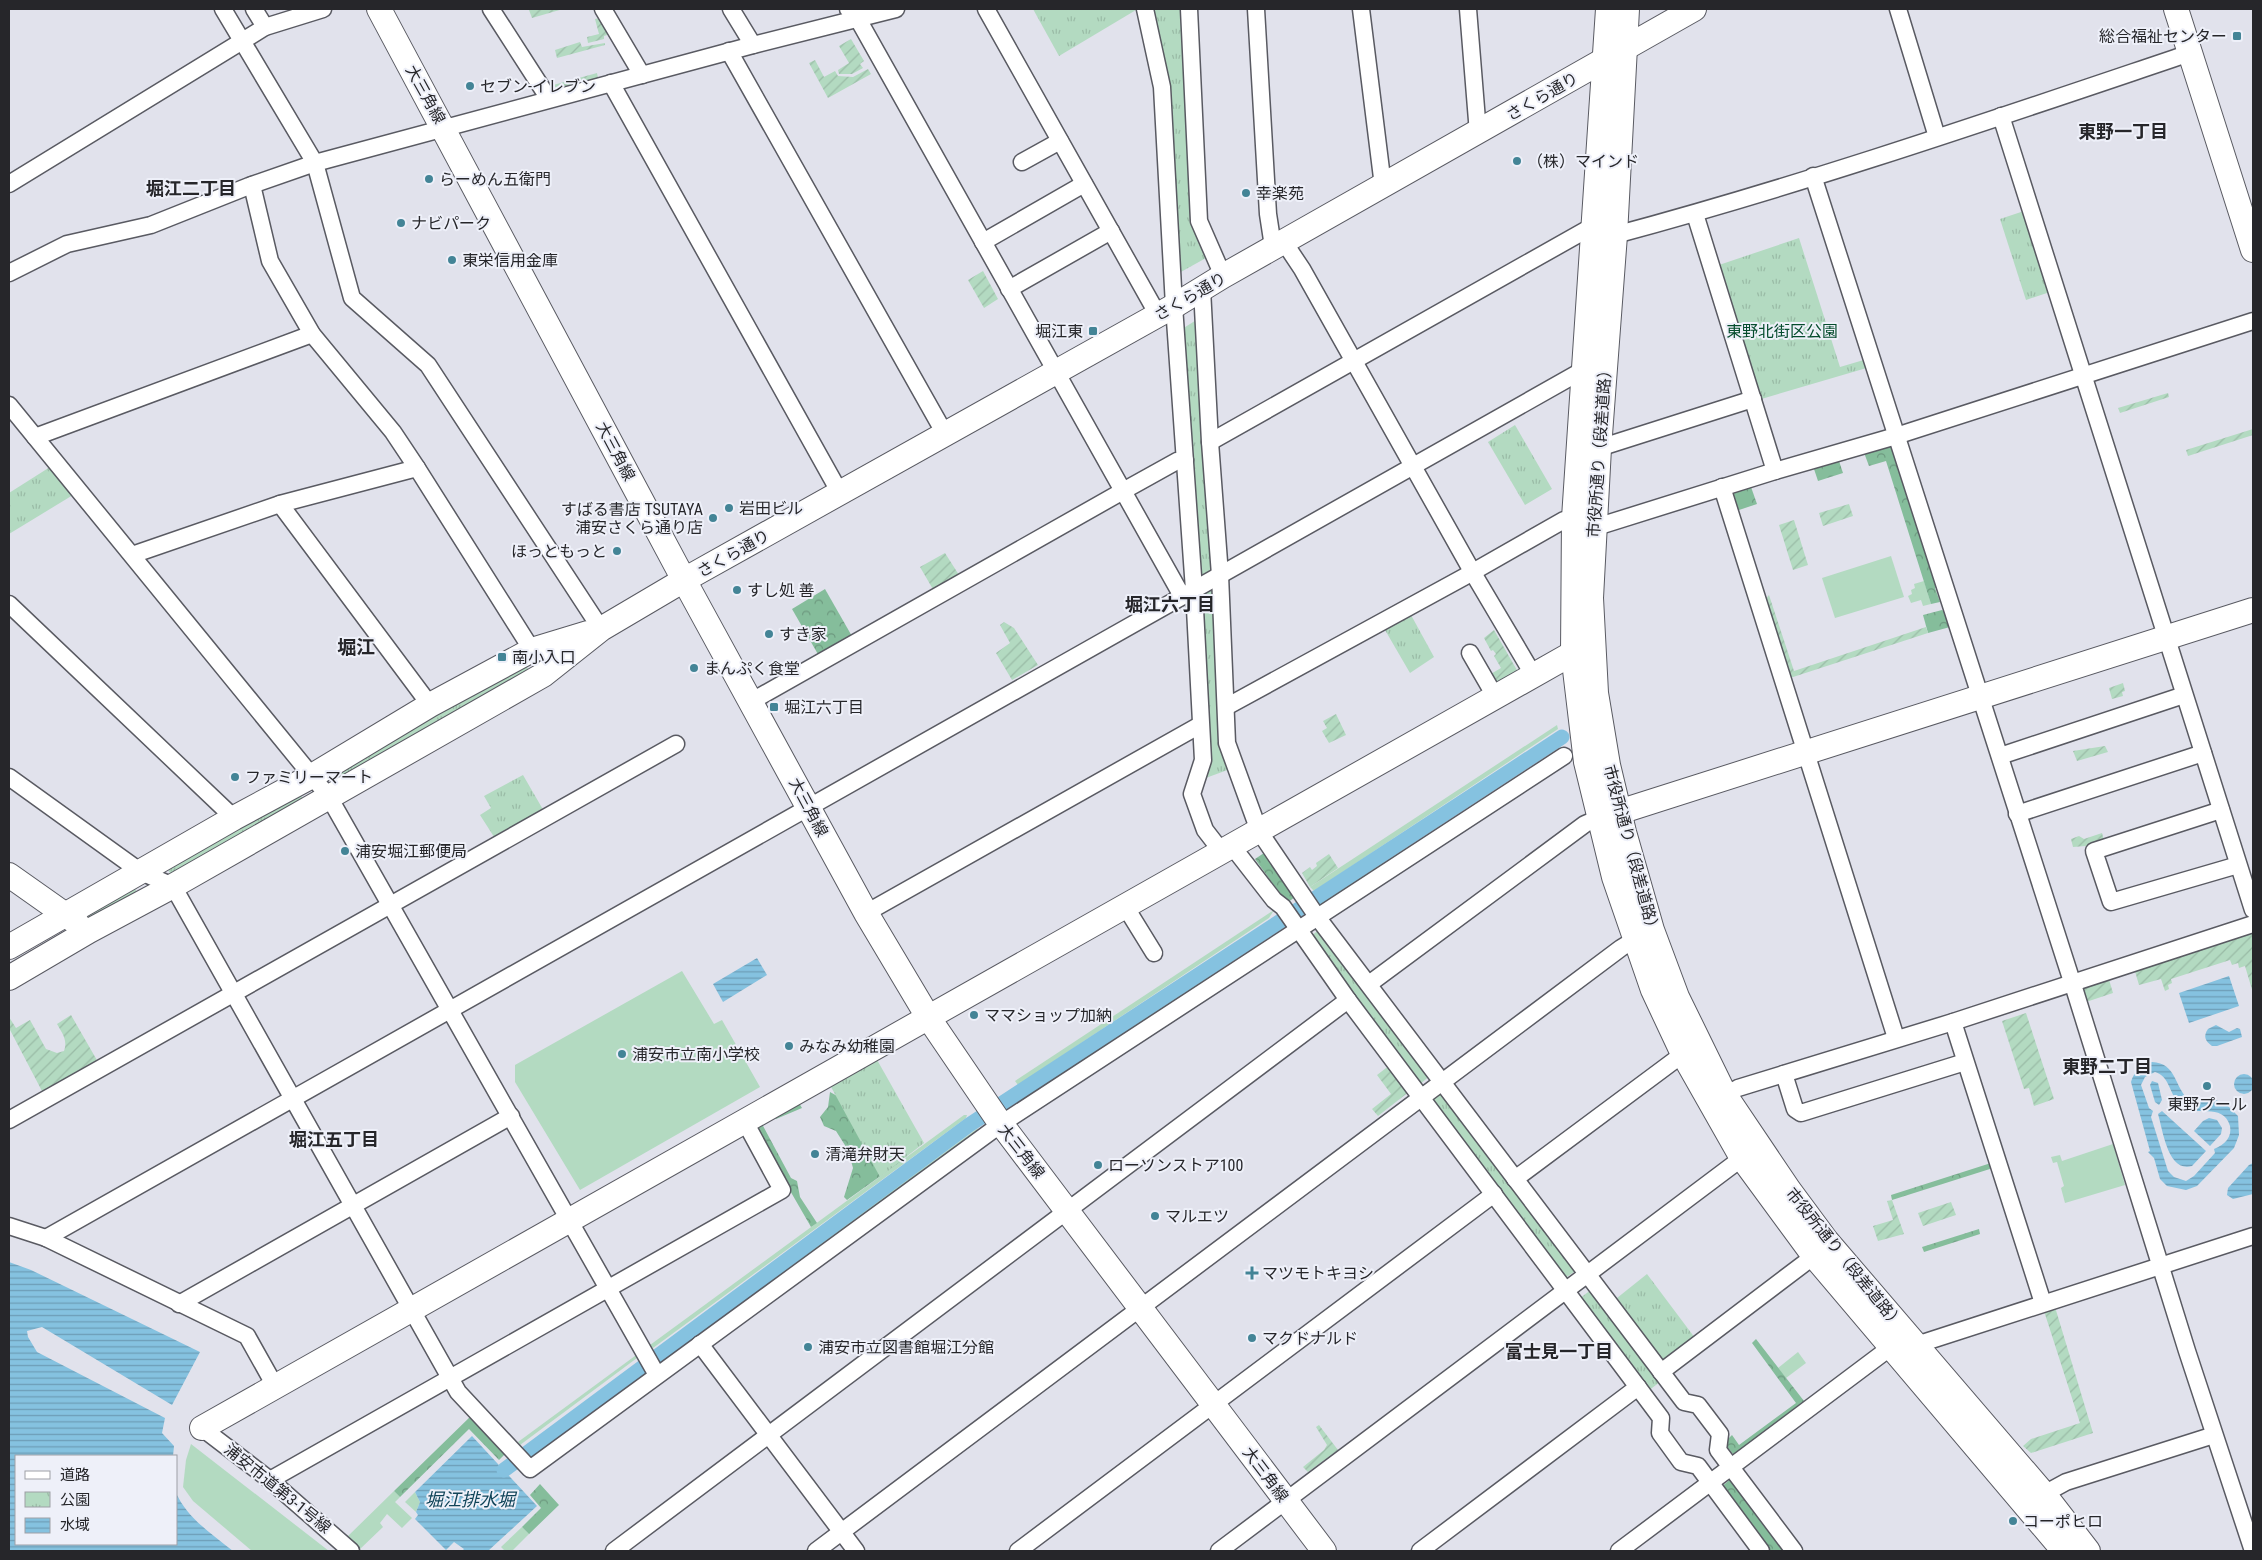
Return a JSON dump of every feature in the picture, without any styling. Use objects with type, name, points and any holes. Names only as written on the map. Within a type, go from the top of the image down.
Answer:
[{"type":"street","points":[[223,9],[315,163],[352,298],[428,365],[601,629]]},
{"type":"street","points":[[254,9],[265,27]]},
{"type":"street","points":[[9,184],[265,27],[323,9]]},
{"type":"street","name":"大三角線","points":[[379,9],[684,580],[752,700],[866,913],[928,1016],[994,1115],[1069,1211],[1324,1551]]},
{"type":"street","points":[[491,9],[549,99]]},
{"type":"street","points":[[603,9],[642,75]]},
{"type":"street","points":[[731,9],[753,44]]},
{"type":"street","points":[[9,273],[67,244],[151,225],[252,185],[315,163],[729,51],[853,14],[896,9]]},
{"type":"street","points":[[986,9],[1111,232],[1166,310]]},
{"type":"street","points":[[1145,9],[1162,87],[1166,310],[1185,460],[1188,593],[1203,760],[1192,794],[1205,830],[1227,849],[1274,900],[1283,907],[1348,1000],[1661,1418],[1660,1433],[1681,1462],[1698,1466],[1761,1551]]},
{"type":"street","points":[[1189,9],[1199,221],[1224,276]]},
{"type":"street","points":[[1256,9],[1268,214],[1272,240],[1279,244],[1302,269],[1412,467],[1534,676]]},
{"type":"street","points":[[1362,9],[1382,186]]},
{"type":"street","points":[[1468,9],[1478,132]]},
{"type":"street","name":"市役所通り（段差道路）","points":[[1608,9],[1615,55],[1615,235],[1598,448],[1584,523],[1591,598],[1596,693],[1608,765],[1609,815],[1614,876],[1634,940],[1653,990],[1683,1054],[1742,1158],[1814,1256],[2064,1551]]},
{"type":"street","name":"市役所通り（段差道路）","points":[[1627,9],[1615,55],[1593,226],[1585,369],[1584,523],[1573,653],[1586,762],[1609,815],[1663,962],[1690,1025],[1725,1095],[1789,1190],[1826,1240],[2044,1494],[2088,1551]]},
{"type":"street","name":"さくら通り","points":[[601,629],[684,580],[1166,310],[1694,9]]},
{"type":"street","points":[[1898,9],[1937,136]]},
{"type":"street","points":[[2176,9],[2253,250]]},
{"type":"street","points":[[853,14],[1123,491],[1188,593]]},
{"type":"street","points":[[729,51],[945,434]]},
{"type":"street","points":[[1615,235],[1695,214],[2001,116],[2190,52]]},
{"type":"street","points":[[611,83],[840,493]]},
{"type":"street","points":[[2001,116],[2253,910]]},
{"type":"street","points":[[1022,162],[1060,141]]},
{"type":"street","points":[[1813,176],[2000,756],[2016,814],[2072,982],[2214,1435],[2253,1551]]},
{"type":"street","points":[[983,242],[1084,184]]},
{"type":"street","points":[[252,185],[270,261],[312,334],[393,432],[532,650]]},
{"type":"street","points":[[1695,214],[1775,471]]},
{"type":"street","points":[[1210,442],[1593,226]]},
{"type":"street","points":[[1009,289],[1111,232]]},
{"type":"street","points":[[1202,289],[1210,442],[1220,575],[1228,743],[1259,831],[1317,915],[1661,1372],[1684,1402],[1698,1405],[1720,1434],[1718,1450],[1794,1551]]},
{"type":"street","points":[[1226,707],[1473,573],[1564,520],[1584,523],[1722,488],[1896,436],[2253,321]]},
{"type":"street","points":[[35,437],[312,334]]},
{"type":"street","points":[[46,1238],[1585,369]]},
{"type":"street","points":[[1598,448],[1753,399]]},
{"type":"street","points":[[9,405],[329,797],[448,1010],[511,1116],[657,1375]]},
{"type":"street","points":[[752,700],[1177,461],[1185,460]]},
{"type":"street","points":[[132,555],[280,504],[417,468]]},
{"type":"street","points":[[1722,488],[1896,1038]]},
{"type":"street","points":[[280,504],[430,706]]},
{"type":"street","points":[[9,604],[234,818]]},
{"type":"street","points":[[1369,984],[1585,824],[2253,610]]},
{"type":"street","points":[[9,947],[234,818],[312,776],[430,706],[532,650],[601,629]]},
{"type":"street","points":[[9,978],[543,675],[601,629]]},
{"type":"street","points":[[1470,653],[1496,698]]},
{"type":"street","points":[[202,1428],[1573,653]]},
{"type":"street","points":[[2000,756],[2184,695]]},
{"type":"street","points":[[866,913],[1200,725]]},
{"type":"street","points":[[9,1120],[676,744]]},
{"type":"street","points":[[2016,814],[2203,753]]},
{"type":"street","points":[[9,777],[141,872],[173,886],[458,1392],[530,1469],[700,1344],[994,1115],[1317,915],[1564,756]]},
{"type":"street","points":[[2221,810],[2094,851],[2111,902],[2238,864]]},
{"type":"street","points":[[9,875],[89,931]]},
{"type":"street","points":[[1125,906],[1154,953]]},
{"type":"street","points":[[1725,1095],[1738,1088],[1953,1022],[2253,924]]},
{"type":"street","points":[[816,1551],[1140,1306],[1634,940]]},
{"type":"street","points":[[614,1551],[1348,1000]]},
{"type":"street","points":[[1953,1022],[2043,1303]]},
{"type":"street","points":[[1516,1179],[1683,1054]]},
{"type":"street","points":[[1784,1074],[1795,1109],[1801,1114],[1965,1062]]},
{"type":"street","points":[[179,1304],[511,1116]]},
{"type":"street","points":[[270,1480],[782,1190],[744,1120]]},
{"type":"street","points":[[1219,1551],[1742,1158]]},
{"type":"street","points":[[1018,1551],[1494,1194]]},
{"type":"street","points":[[9,1226],[46,1238],[247,1336],[275,1386]]},
{"type":"street","points":[[1916,1345],[2253,1236]]},
{"type":"street","points":[[1661,1372],[1814,1256]]},
{"type":"street","points":[[700,1344],[856,1551]]},
{"type":"street","points":[[1619,1551],[1892,1347]]},
{"type":"street","points":[[1420,1551],[1638,1387]]},
{"type":"street","name":"浦安市道第3-1号線","points":[[202,1428],[270,1480],[351,1551]]},
{"type":"street","points":[[2044,1494],[2066,1482],[2214,1435]]},
{"type":"green space","points":[[563,9],[532,18],[529,10]]},
{"type":"green space","points":[[1033,9],[1136,9],[1136,10],[1059,56]]},
{"type":"green space","points":[[1150,9],[1181,9],[1192,225],[1206,258],[1179,273]]},
{"type":"green space","points":[[600,18],[610,34],[604,36],[604,39],[588,43],[587,37],[599,34],[595,19]]},
{"type":"green space","points":[[851,39],[864,61],[860,64],[863,68],[852,74],[839,74],[838,70],[849,63],[839,46]]},
{"type":"green space","points":[[580,42],[582,47],[605,43],[605,45],[557,58],[555,50]]},
{"type":"green space","points":[[815,60],[824,77],[835,71],[838,76],[853,77],[868,69],[871,74],[828,98],[809,63]]},
{"type":"green space","points":[[597,73],[598,78],[549,91],[546,87]]},
{"type":"green space","points":[[2024,211],[2050,292],[2026,300],[2000,219]]},
{"type":"green space","name":"東野北街区公園","points":[[1799,238],[1840,367],[1867,359],[1870,367],[1758,400],[1716,266]]},
{"type":"green space","points":[[983,271],[998,299],[984,308],[968,280]]},
{"type":"green space","points":[[1198,319],[1214,570],[1198,579],[1182,329]]},
{"type":"green space","points":[[2168,393],[2169,397],[2120,413],[2118,408]]},
{"type":"green space","points":[[1515,425],[1552,489],[1525,505],[1488,442]]},
{"type":"green space","points":[[2253,429],[2253,435],[2188,456],[2186,450]]},
{"type":"green space","points":[[1892,445],[1938,586],[1935,588],[1940,602],[1931,604],[1886,461],[1869,466],[1863,450]]},
{"type":"green space","points":[[1838,458],[1843,473],[1818,481],[1813,466]]},
{"type":"green space","points":[[50,467],[73,495],[9,534],[9,493]]},
{"type":"green space","points":[[1751,487],[1757,504],[1736,511],[1732,497],[1735,492]]},
{"type":"green space","points":[[1849,504],[1853,516],[1823,526],[1819,513]]},
{"type":"green space","points":[[1794,520],[1808,565],[1793,570],[1779,525]]},
{"type":"green space","points":[[945,553],[959,575],[934,591],[920,567]]},
{"type":"green space","points":[[1891,556],[1904,597],[1835,618],[1822,578]]},
{"type":"green space","points":[[1924,581],[1931,604],[1923,606],[1921,600],[1911,603],[1908,596],[1912,594],[1911,590],[1915,588],[1914,584]]},
{"type":"green space","points":[[1214,586],[1233,768],[1203,779],[1198,596]]},
{"type":"green space","points":[[825,589],[853,638],[819,656],[792,609]]},
{"type":"green space","points":[[1769,595],[1794,671],[1926,627],[1928,633],[1790,678],[1765,600]]},
{"type":"green space","points":[[1942,610],[1945,612],[1950,627],[1928,633],[1923,615]]},
{"type":"green space","points":[[1411,615],[1434,657],[1410,673],[1385,630]]},
{"type":"green space","points":[[1004,622],[1014,628],[1038,665],[1012,680],[996,653],[1010,643],[1000,625]]},
{"type":"green space","points":[[1494,630],[1518,672],[1495,685],[1489,675],[1501,668],[1494,656],[1496,654],[1493,650],[1491,651],[1484,638]]},
{"type":"green space","points":[[525,663],[531,676],[339,782],[335,778],[334,773]]},
{"type":"green space","points":[[2123,683],[2125,691],[2122,692],[2123,696],[2112,699],[2109,688]]},
{"type":"green space","points":[[1336,714],[1346,735],[1329,743],[1322,731],[1327,728],[1323,721]]},
{"type":"green space","points":[[1557,725],[1558,729],[1314,891],[1310,887]]},
{"type":"green space","points":[[2105,746],[2108,752],[2077,761],[2073,751]]},
{"type":"green space","points":[[1558,752],[1322,904],[1320,903]]},
{"type":"green space","points":[[523,775],[545,813],[496,840],[480,815],[491,808],[484,796]]},
{"type":"green space","points":[[299,792],[304,801],[173,875],[169,872],[168,866]]},
{"type":"green space","points":[[2102,833],[2104,840],[2086,846],[2073,847],[2071,839],[2079,836],[2084,839]]},
{"type":"green space","points":[[1267,851],[1299,894],[1287,903],[1255,859]]},
{"type":"green space","points":[[1329,854],[1338,868],[1310,887],[1302,873],[1310,867],[1312,870],[1317,866],[1316,863]]},
{"type":"green space","points":[[135,888],[137,893],[85,920],[86,914]]},
{"type":"green space","points":[[1274,910],[1269,918],[1018,1085],[1015,1081]]},
{"type":"green space","points":[[1288,926],[1285,931],[1031,1099],[1020,1101],[1019,1099]]},
{"type":"green space","points":[[1321,928],[1432,1074],[1419,1085],[1310,937]]},
{"type":"green space","points":[[2250,932],[2253,934],[2253,993],[2245,966],[2239,968],[2238,963],[2232,965],[2230,960],[2171,979],[2172,983],[2168,985],[2169,989],[2165,991],[2161,979],[2139,985],[2134,968]]},
{"type":"green space","points":[[682,971],[714,1024],[722,1020],[760,1087],[580,1190],[515,1082],[515,1065]]},
{"type":"green space","points":[[2108,976],[2113,993],[2086,1002],[2081,986]]},
{"type":"green space","points":[[2026,1013],[2054,1099],[2034,1106],[2029,1088],[2024,1089],[2002,1021]]},
{"type":"green space","points":[[71,1015],[98,1062],[43,1093],[9,1028],[9,1017],[16,1028],[30,1020],[46,1049],[57,1053],[64,1051],[65,1043],[57,1024]]},
{"type":"green space","points":[[876,1058],[924,1143],[880,1177],[830,1085]]},
{"type":"green space","points":[[1390,1065],[1410,1091],[1378,1116],[1372,1109],[1391,1094],[1377,1075]]},
{"type":"green space","points":[[1443,1091],[1578,1269],[1564,1279],[1431,1100]]},
{"type":"green space","points":[[830,1092],[839,1097],[900,1155],[900,1162],[847,1200],[844,1197],[853,1168],[848,1150],[836,1131],[824,1126],[820,1117],[828,1107]]},
{"type":"green space","points":[[799,1103],[802,1108],[776,1119],[774,1117]]},
{"type":"green space","points":[[964,1115],[967,1115],[966,1118],[653,1348],[650,1345]]},
{"type":"green space","points":[[762,1124],[791,1178],[797,1181],[800,1197],[817,1223],[811,1227],[754,1128]]},
{"type":"green space","points":[[978,1128],[975,1134],[664,1363],[660,1361]]},
{"type":"green space","points":[[2113,1144],[2125,1185],[2065,1203],[2061,1188],[2064,1186],[2057,1162],[2053,1163],[2051,1157],[2060,1155],[2062,1161]]},
{"type":"green space","points":[[1991,1163],[1993,1168],[1892,1200],[1891,1195]]},
{"type":"green space","points":[[1892,1200],[1904,1234],[1878,1241],[1873,1226],[1893,1220],[1887,1201]]},
{"type":"green space","points":[[1951,1202],[1956,1215],[1923,1226],[1918,1213]]},
{"type":"green space","points":[[1979,1229],[1980,1234],[1924,1252],[1922,1247]]},
{"type":"green space","points":[[1647,1274],[1695,1338],[1664,1362],[1617,1298]]},
{"type":"green space","points":[[1592,1289],[1660,1382],[1648,1391],[1579,1299]]},
{"type":"green space","points":[[2055,1307],[2093,1433],[2031,1453],[2023,1446],[2031,1439],[2080,1423],[2044,1311]]},
{"type":"green space","points":[[1756,1339],[1804,1401],[1734,1455],[1724,1443],[1732,1435],[1739,1445],[1796,1403],[1752,1343]]},
{"type":"green space","points":[[1798,1352],[1806,1363],[1786,1378],[1778,1368]]},
{"type":"green space","points":[[639,1353],[637,1358],[520,1445],[518,1442]]},
{"type":"green space","points":[[648,1370],[647,1375],[532,1458],[531,1456]]},
{"type":"green space","points":[[473,1414],[508,1451],[499,1460],[469,1429],[400,1497],[394,1491]]},
{"type":"green space","points":[[1319,1425],[1338,1450],[1308,1472],[1303,1467],[1324,1450],[1327,1445],[1316,1427]]},
{"type":"green space","points":[[191,1444],[329,1551],[252,1551],[193,1501],[183,1487],[186,1460]]},
{"type":"green space","points":[[1733,1477],[1789,1551],[1767,1551],[1720,1488]]},
{"type":"green space","points":[[540,1484],[559,1505],[529,1534],[522,1527],[541,1508],[530,1495]]},
{"type":"green space","points":[[394,1491],[400,1497],[395,1502],[412,1518],[402,1528],[387,1514],[380,1523],[383,1527],[359,1550],[347,1537]]},
{"type":"green space","points":[[415,1492],[420,1502],[416,1512],[405,1502]]},
{"type":"green space","points":[[522,1527],[529,1534],[512,1551],[505,1551],[501,1547]]},
{"type":"water","points":[[757,958],[767,975],[723,1002],[713,984]]},
{"type":"water","points":[[2229,976],[2239,1006],[2189,1023],[2179,993]]},
{"type":"water","points":[[2216,1025],[2229,1032],[2237,1028],[2240,1029],[2242,1037],[2212,1046],[2205,1036],[2208,1029]]},
{"type":"water","points":[[2148,1063],[2160,1063],[2171,1071],[2184,1095],[2189,1100],[2199,1102],[2216,1098],[2216,1100],[2228,1106],[2238,1116],[2239,1135],[2234,1148],[2197,1186],[2186,1190],[2167,1186],[2160,1179],[2154,1158],[2148,1152],[2150,1151],[2131,1082],[2136,1072]],"holes":[[[2155,1072],[2160,1074],[2167,1082],[2180,1105],[2193,1111],[2221,1114],[2226,1118],[2230,1126],[2227,1140],[2214,1149],[2215,1153],[2194,1176],[2186,1181],[2174,1177],[2168,1171],[2151,1117],[2153,1111],[2149,1108],[2141,1085],[2145,1077]]]},
{"type":"water","points":[[2244,1074],[2251,1077],[2254,1084],[2251,1091],[2244,1094],[2237,1091],[2234,1084],[2237,1077]]},
{"type":"water","points":[[2152,1081],[2158,1083],[2162,1100],[2159,1105],[2155,1102],[2150,1085]]},
{"type":"water","points":[[2162,1111],[2206,1151],[2192,1166],[2184,1166],[2177,1163],[2172,1157],[2158,1114]]},
{"type":"water","points":[[2209,1118],[2217,1120],[2222,1128],[2221,1134],[2210,1146],[2194,1131],[2203,1121]]},
{"type":"water","points":[[2253,1163],[2253,1194],[2233,1199],[2227,1195],[2228,1188]]},
{"type":"water","points":[[9,1262],[31,1270],[200,1352],[172,1405],[42,1327],[27,1331],[28,1337],[37,1352],[165,1418],[162,1433],[174,1446],[173,1455],[15,1455],[15,1545],[178,1545],[178,1497],[194,1518],[233,1551],[9,1551]]},
{"type":"water","name":"堀江排水堀","points":[[472,1436],[537,1506],[488,1551],[462,1551],[464,1549],[454,1542],[446,1550],[415,1519],[418,1515],[416,1512],[420,1502],[415,1492]]},
{"type":"waterway","points":[[504,1470],[969,1125],[1562,737]]},
{"type":"place","name":"総合福祉センター","points":[[2237,36]]},
{"type":"place","name":"セブン-イレブン","points":[[470,86]]},
{"type":"place","name":"（株）マインド","points":[[1517,161]]},
{"type":"place","name":"らーめん五衛門","points":[[429,179]]},
{"type":"place","name":"幸楽苑","points":[[1246,193]]},
{"type":"place","name":"ナビパーク","points":[[401,223]]},
{"type":"place","name":"東栄信用金庫","points":[[452,260]]},
{"type":"place","name":"堀江東","points":[[1093,331]]},
{"type":"place","name":"岩田ビル","points":[[729,508]]},
{"type":"place","name":"すばる書店 TSUTAYA 浦安さくら通り店","points":[[713,518]]},
{"type":"place","name":"ほっともっと","points":[[617,551]]},
{"type":"place","name":"すし処 善","points":[[737,590]]},
{"type":"place","name":"すき家","points":[[769,634]]},
{"type":"place","name":"南小入口","points":[[502,657]]},
{"type":"place","name":"まんぷく食堂","points":[[694,668]]},
{"type":"place","name":"堀江六丁目","points":[[774,707]]},
{"type":"place","name":"ファミリーマート","points":[[235,777]]},
{"type":"place","name":"浦安堀江郵便局","points":[[345,851]]},
{"type":"place","name":"ママショップ加納","points":[[974,1015]]},
{"type":"place","name":"みなみ幼稚園","points":[[789,1046]]},
{"type":"place","name":"浦安市立南小学校","points":[[622,1054]]},
{"type":"place","name":"東野プール","points":[[2207,1086]]},
{"type":"place","name":"清滝弁財天","points":[[815,1154]]},
{"type":"place","name":"ローソンストア100","points":[[1098,1165]]},
{"type":"place","name":"マルエツ","points":[[1155,1216]]},
{"type":"place","name":"マツモトキヨシ","points":[[1252,1273]]},
{"type":"place","name":"マクドナルド","points":[[1252,1338]]},
{"type":"place","name":"浦安市立図書館堀江分館","points":[[808,1347]]},
{"type":"place","name":"コーポヒロ","points":[[2013,1521]]},
{"type":"district","name":"東野一丁目","points":[[2123,132]]},
{"type":"district","name":"堀江二丁目","points":[[191,189]]},
{"type":"district","name":"堀江六丁目","points":[[1170,605]]},
{"type":"district","name":"堀江","points":[[356,647]]},
{"type":"district","name":"東野二丁目","points":[[2107,1067]]},
{"type":"district","name":"堀江五丁目","points":[[334,1140]]},
{"type":"district","name":"富士見一丁目","points":[[1559,1352]]}]
